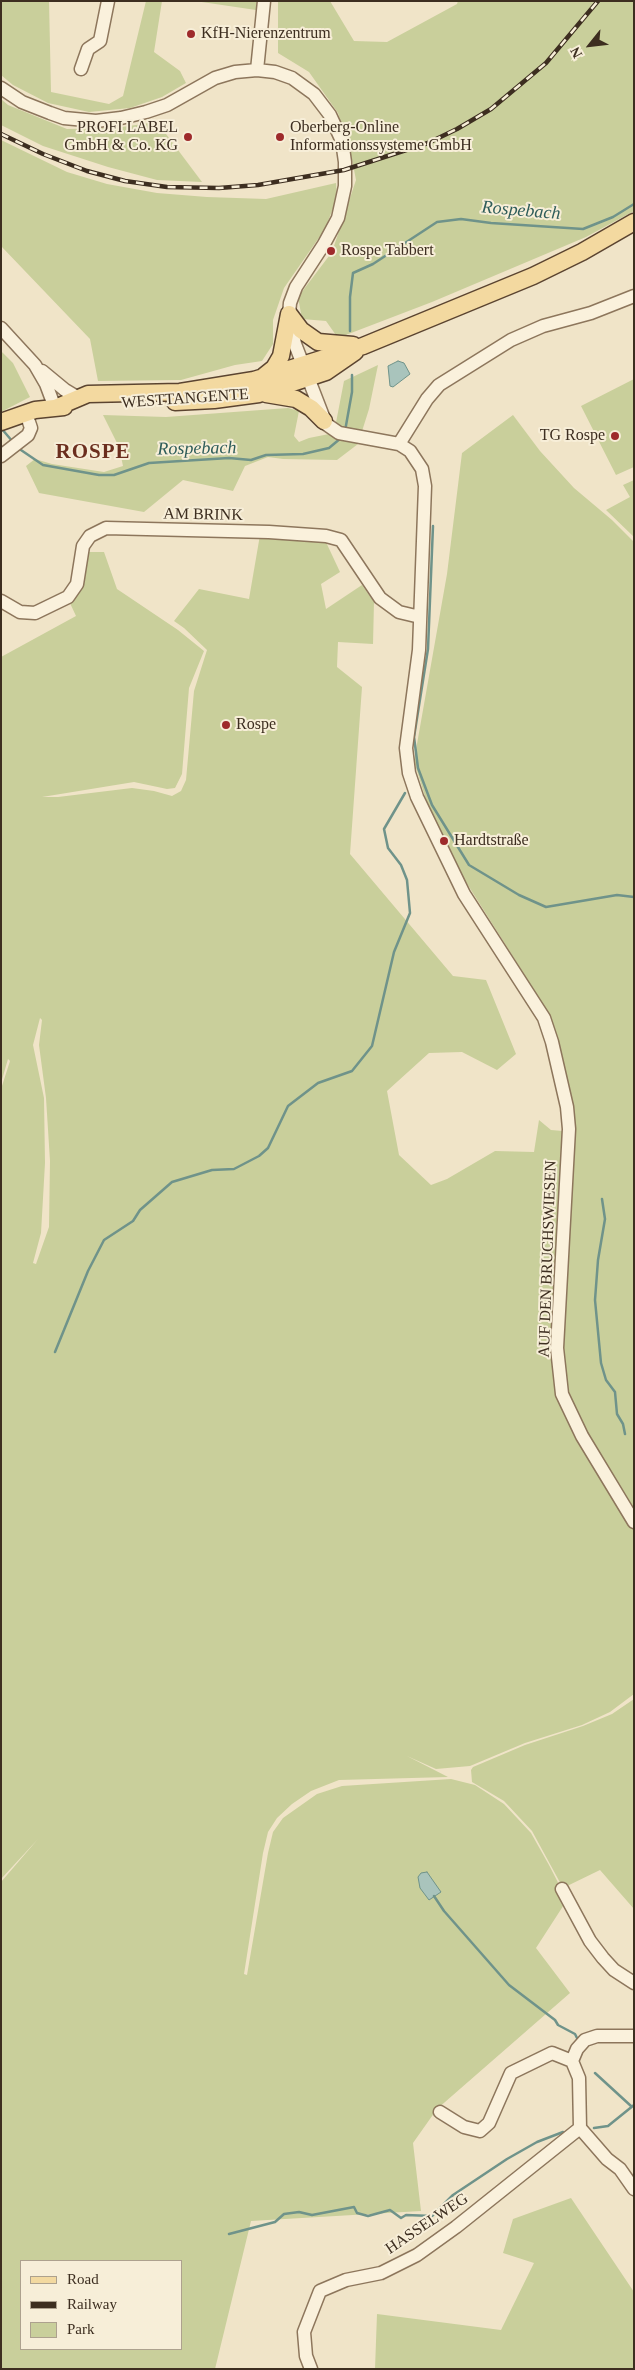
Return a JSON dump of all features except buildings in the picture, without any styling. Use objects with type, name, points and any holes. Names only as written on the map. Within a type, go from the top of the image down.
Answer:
[{"type":"main road","name":"WESTTANGENTE","points":[[3,421],[35,410],[135,402],[214,400],[259,394],[363,346],[533,276],[582,252],[634,222]]},
{"type":"main road","points":[[289,314],[301,330],[318,342],[363,346]]},
{"type":"main road","points":[[263,377],[274,368],[281,356],[289,314]]},
{"type":"main road","name":"WESTTANGENTE","points":[[55,408],[94,393],[180,392],[263,377],[305,372]]},
{"type":"main road","points":[[259,394],[296,400],[311,408],[324,421]]},
{"type":"street","points":[[81,69],[88,49],[100,41],[108,1]]},
{"type":"street","points":[[257,70],[264,1]]},
{"type":"street","points":[[1,88],[22,102],[64,118],[96,121],[122,118],[167,105],[215,78],[235,72],[257,70],[275,72],[292,78],[314,94],[330,115],[342,141],[345,162],[345,186],[338,218],[324,244],[296,287],[290,303],[289,314],[294,344],[324,421],[345,434],[399,444],[417,458],[422,469],[425,486],[420,617]]},
{"type":"street","points":[[399,444],[427,399],[439,385],[511,340],[543,326],[591,313],[634,296]]},
{"type":"street","points":[[1,328],[35,365],[65,390],[80,399]]},
{"type":"street","points":[[35,365],[46,384],[55,408]]},
{"type":"street","points":[[6,452],[28,436],[31,428],[29,422]]},
{"type":"street","name":"AM BRINK","points":[[1,601],[20,612],[35,613],[68,597],[78,584],[83,546],[90,536],[106,528],[269,532],[326,536],[341,540],[380,598],[400,612],[420,617]]},
{"type":"street","name":"AUF DEN BRUCHSWIESEN","points":[[420,617],[419,650],[406,748],[409,774],[417,797],[464,894],[544,1018],[552,1042],[567,1107],[569,1129],[557,1348],[562,1394],[582,1436],[634,1522]]},
{"type":"street","points":[[562,1889],[590,1941],[603,1958],[614,1970],[634,1983]]},
{"type":"street","points":[[634,2036],[597,2036],[586,2040],[577,2049],[572,2061],[579,2078],[580,2128],[607,2159],[620,2169],[634,2189]]},
{"type":"street","points":[[440,2112],[464,2127],[480,2131],[489,2123],[512,2073],[552,2053],[572,2061]]},
{"type":"street","name":"HASSELWEG","points":[[311,2369],[306,2356],[304,2332],[320,2291],[346,2280],[381,2273],[416,2255],[456,2227],[580,2128]]},
{"type":"green space","points":[[1,1],[49,1],[51,92],[109,104],[123,96],[146,1],[162,1],[154,52],[180,71],[186,83],[162,97],[130,108],[89,112],[48,103],[13,85],[1,75]]},
{"type":"green space","points":[[195,1],[257,1],[256,10]]},
{"type":"green space","points":[[278,1],[330,1],[354,41],[387,42],[457,4],[458,1],[634,1],[634,211],[586,237],[432,302],[338,338],[326,321],[302,319],[298,297],[332,252],[356,180],[352,159],[338,113],[309,72],[278,53]]},
{"type":"green space","points":[[1,99],[8,105],[67,129],[115,128],[157,122],[202,182],[157,180],[108,167],[43,146],[1,125]]},
{"type":"green space","points":[[1,140],[67,172],[107,184],[157,193],[266,199],[336,183],[337,198],[325,229],[284,288],[273,320],[273,344],[262,361],[235,365],[181,380],[98,381],[90,339],[1,246]]},
{"type":"green space","points":[[1,351],[13,363],[30,397],[1,412]]},
{"type":"green space","points":[[378,365],[369,409],[358,444],[337,460],[268,457],[245,466],[233,491],[183,480],[144,512],[39,493],[26,466],[35,459],[52,464],[104,472],[123,466],[119,447],[103,415],[166,417],[288,408],[299,411],[294,436],[299,442],[334,433],[344,381]]},
{"type":"green space","name":"TG Rospe","points":[[634,379],[634,467],[616,475],[581,406]]},
{"type":"green space","points":[[513,415],[540,451],[574,488],[612,520],[634,542],[634,1694],[610,1712],[582,1725],[525,1743],[470,1766],[436,1769],[407,1756],[448,1777],[339,1780],[311,1791],[292,1804],[277,1818],[268,1832],[244,1974],[247,1975],[273,1832],[283,1818],[317,1794],[342,1786],[451,1779],[475,1785],[504,1804],[531,1833],[549,1865],[567,1900],[536,1948],[570,1993],[437,2109],[413,2143],[421,2211],[251,2221],[215,2369],[1,2369],[1,1882],[38,1839],[1,1879],[1,1089],[10,1061],[8,1059],[1,1083],[1,657],[76,616],[69,601],[86,552],[104,552],[117,589],[178,630],[204,651],[189,688],[182,774],[175,788],[167,789],[134,782],[42,797],[58,797],[132,788],[172,796],[181,791],[186,780],[194,691],[207,650],[174,621],[199,589],[249,599],[260,535],[325,540],[340,572],[321,584],[326,609],[362,585],[374,602],[373,644],[338,642],[337,667],[362,687],[350,854],[453,976],[486,980],[516,1054],[497,1070],[462,1052],[429,1053],[387,1091],[399,1155],[431,1185],[447,1179],[495,1151],[534,1152],[539,1120],[551,1130],[574,1132],[551,1022],[534,990],[466,882],[428,806],[414,761],[447,574],[462,453]],"holes":[[[40,1018],[42,1020],[39,1045],[46,1098],[50,1161],[49,1227],[36,1264],[33,1263],[41,1233],[45,1163],[44,1098],[33,1045]]]},
{"type":"green space","points":[[634,480],[634,537],[606,510],[630,497],[623,485]]},
{"type":"green space","points":[[634,1699],[634,1909],[600,1870],[563,1888],[532,1831],[504,1801],[472,1782],[471,1770],[473,1767],[525,1745],[583,1726],[612,1714]]},
{"type":"green space","points":[[571,2198],[634,2292],[634,2369],[375,2369],[377,2314],[501,2330],[534,2263],[503,2253],[513,2219]]},
{"type":"water","points":[[398,361],[404,363],[410,374],[393,387],[390,386],[388,366]]},
{"type":"water","points":[[427,1872],[441,1892],[429,1900],[420,1888],[418,1877],[421,1873]]},
{"type":"waterway","name":"Rospebach","points":[[350,331],[350,297],[353,273],[373,264],[437,222],[461,219],[491,223],[583,229],[613,217],[634,204]]},
{"type":"waterway","name":"Rospebach","points":[[345,431],[352,392],[352,375]]},
{"type":"waterway","name":"Rospebach","points":[[1,428],[13,442]]},
{"type":"waterway","name":"Rospebach","points":[[18,448],[43,465],[99,475],[114,475],[149,463],[229,458],[251,460],[266,455],[303,454],[329,448],[341,438]]},
{"type":"waterway","points":[[433,526],[428,649],[414,737],[418,768],[432,805],[469,865],[519,895],[546,907],[617,895],[634,897]]},
{"type":"waterway","points":[[55,1352],[88,1271],[104,1240],[133,1221],[140,1210],[172,1182],[212,1170],[234,1169],[259,1156],[268,1148],[288,1106],[318,1083],[352,1071],[372,1046],[394,952],[410,913],[407,880],[401,865],[388,848],[384,829],[405,793]]},
{"type":"waterway","points":[[602,1199],[605,1219],[598,1260],[595,1300],[601,1363],[606,1380],[615,1392],[617,1414],[623,1424],[625,1434]]},
{"type":"waterway","points":[[434,1896],[444,1911],[509,1985],[555,2020],[558,2025],[575,2034],[578,2040]]},
{"type":"waterway","points":[[595,2073],[631,2106]]},
{"type":"waterway","points":[[594,2128],[608,2126],[634,2105]]},
{"type":"waterway","points":[[229,2234],[275,2222],[284,2214],[299,2212],[312,2215],[354,2207],[357,2213],[368,2216],[390,2210],[401,2218],[406,2215],[432,2216],[453,2195],[507,2159],[537,2142],[563,2132]]},
{"type":"railway","points":[[1,134],[43,154],[87,171],[125,181],[167,187],[219,188],[258,185],[344,170],[428,143],[491,109],[546,63],[598,1]]},
{"type":"place","name":"KfH-Nierenzentrum","points":[[191,34]]},
{"type":"place","name":"PROFI LABEL GmbH & Co. KG","points":[[188,137]]},
{"type":"place","name":"Oberberg-Online Informationssysteme GmbH","points":[[280,137]]},
{"type":"place","name":"Rospe Tabbert","points":[[331,251]]},
{"type":"place","name":"TG Rospe","points":[[615,436]]},
{"type":"place","name":"Rospe","points":[[226,725]]},
{"type":"place","name":"Hardtstraße","points":[[444,841]]},
{"type":"district","name":"ROSPE","points":[[93,453]]}]
